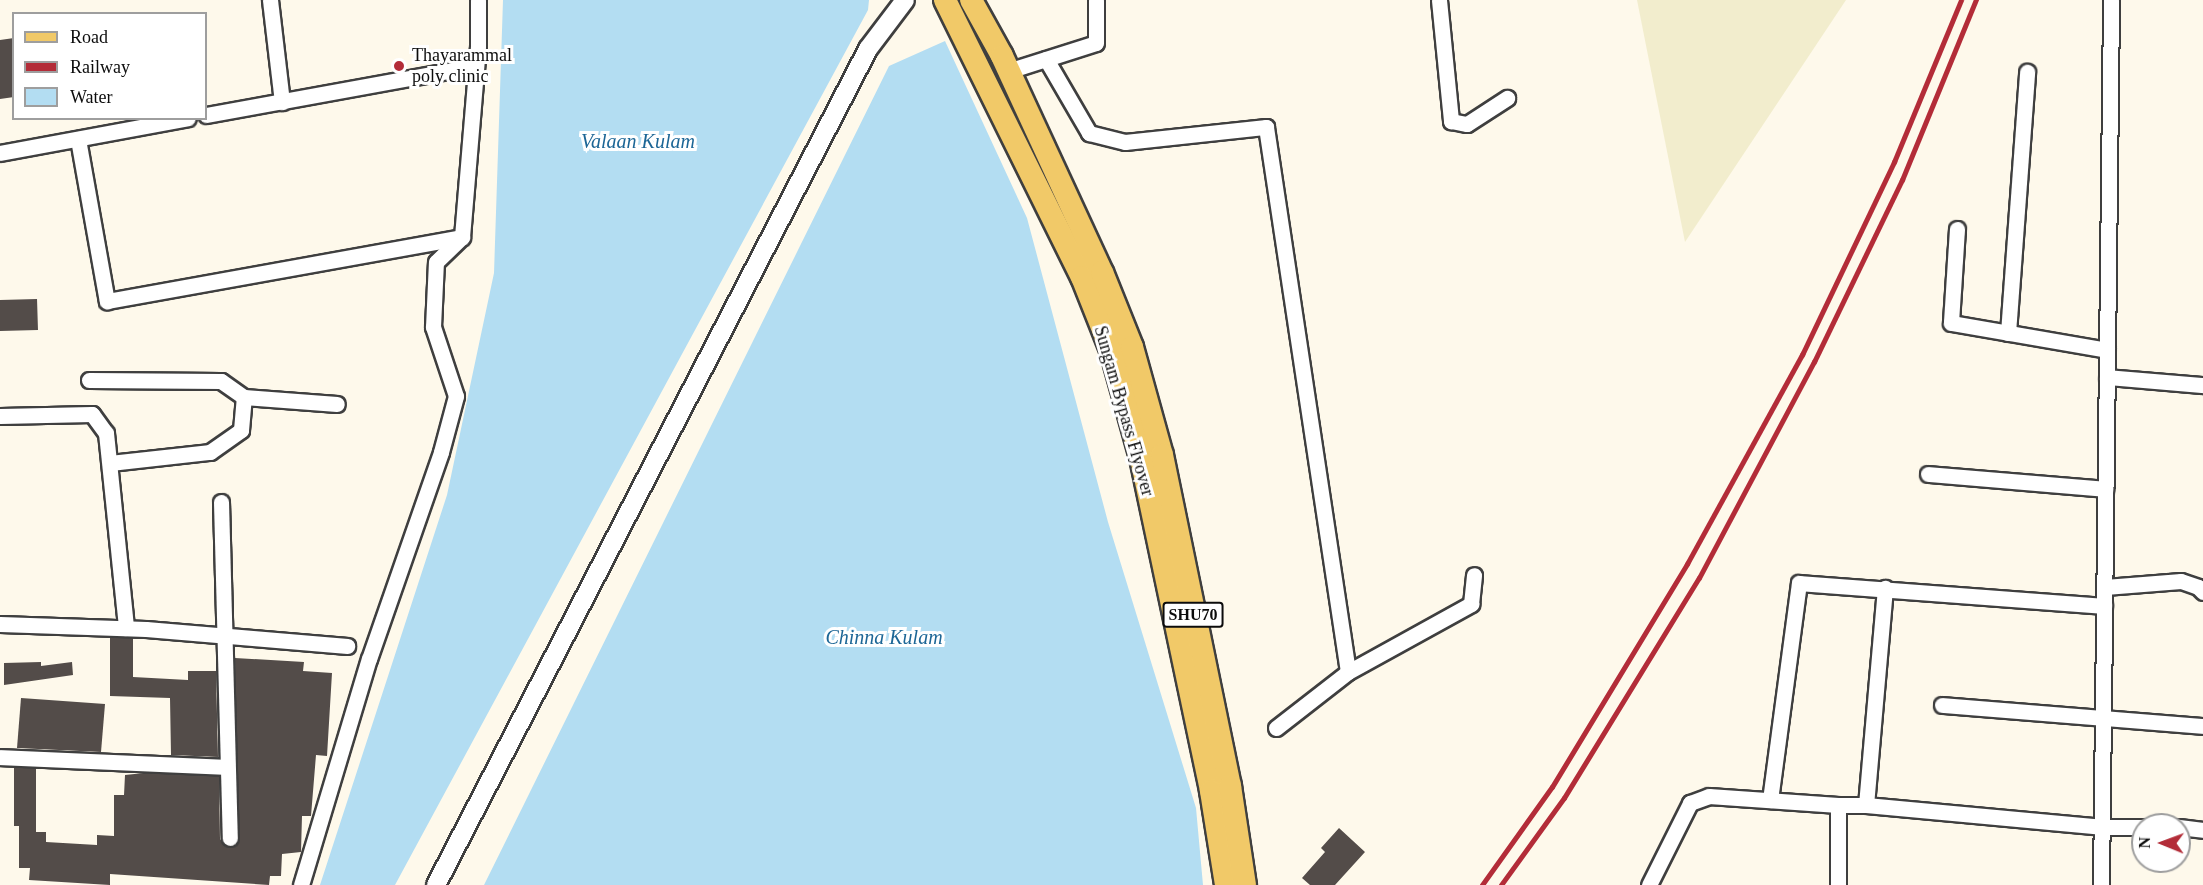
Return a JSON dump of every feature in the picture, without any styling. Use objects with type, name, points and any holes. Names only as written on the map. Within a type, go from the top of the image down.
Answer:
[{"type":"main road","name":"Sungam Bypass Flyover","points":[[945,0],[1071,256],[1121,349],[1162,455],[1230,786],[1245,885]]},
{"type":"main road","name":"Sungam Bypass Flyover","points":[[971,0],[1008,71],[1102,272],[1121,349],[1141,458],[1211,791],[1226,885]]},
{"type":"street","points":[[270,0],[282,102]]},
{"type":"street","points":[[302,885],[369,658],[441,452],[456,396],[433,327],[436,262],[462,237],[476,66],[478,0]]},
{"type":"street","points":[[436,885],[868,48],[905,0]]},
{"type":"street","points":[[1008,71],[1096,42],[1096,0]]},
{"type":"street","points":[[1439,0],[1451,121],[1467,124],[1507,98]]},
{"type":"street","points":[[2101,885],[2101,718],[2105,587],[2111,0]]},
{"type":"street","points":[[1046,59],[1089,133],[1125,142],[1266,127],[1348,672]]},
{"type":"street","points":[[207,115],[476,66]]},
{"type":"street","points":[[2008,333],[2027,72]]},
{"type":"street","points":[[0,153],[178,120]]},
{"type":"street","points":[[78,139],[107,301],[462,237]]},
{"type":"street","points":[[1958,229],[1951,323],[2107,350]]},
{"type":"street","points":[[2107,377],[2203,385]]},
{"type":"street","points":[[90,380],[220,381],[244,397],[337,404]]},
{"type":"street","points":[[110,463],[210,452],[241,430],[244,397]]},
{"type":"street","points":[[0,416],[92,414],[106,433],[126,628]]},
{"type":"street","points":[[1928,474],[2105,489]]},
{"type":"street","points":[[221,502],[230,838]]},
{"type":"street","points":[[1276,728],[1348,672],[1471,604],[1474,575]]},
{"type":"street","points":[[2105,587],[2181,581],[2201,588]]},
{"type":"street","points":[[1770,800],[1799,583],[2104,606]]},
{"type":"street","points":[[1866,805],[1885,588]]},
{"type":"street","points":[[0,624],[126,628],[347,646]]},
{"type":"street","points":[[1942,705],[2203,726]]},
{"type":"street","points":[[0,757],[227,767]]},
{"type":"street","points":[[1649,885],[1690,803],[1708,796],[1866,805],[2101,827],[2131,827]]},
{"type":"street","points":[[1838,805],[1838,885]]},
{"type":"shaded area","points":[[1637,0],[1846,0],[1685,242]]},
{"type":"water","name":"Valaan Kulam","points":[[503,0],[869,0],[868,10],[395,885],[320,885],[447,495],[494,273]]},
{"type":"water","name":"Chinna Kulam","points":[[945,41],[1027,218],[1108,522],[1196,808],[1203,885],[484,885],[889,66]]},
{"type":"building","points":[[12,38],[12,97],[0,99],[0,40]]},
{"type":"building","points":[[37,299],[38,330],[0,331],[0,300]]},
{"type":"building","points":[[110,638],[133,638],[133,677],[188,680],[188,671],[216,671],[218,757],[171,755],[170,698],[110,696]]},
{"type":"building","points":[[235,658],[304,662],[303,671],[332,673],[327,756],[316,755],[311,816],[302,816],[301,852],[282,854],[281,876],[270,876],[269,885],[110,874],[110,885],[29,880],[30,868],[19,868],[19,826],[14,826],[14,767],[36,768],[36,832],[46,832],[46,842],[97,845],[97,835],[114,836],[114,795],[124,795],[125,775],[144,773],[219,776],[220,839],[226,847],[238,843]]},
{"type":"building","points":[[41,662],[41,666],[72,662],[73,675],[4,685],[4,663]]},
{"type":"building","points":[[21,698],[105,704],[101,752],[17,748]]},
{"type":"building","points":[[1339,828],[1365,852],[1335,885],[1310,885],[1302,878],[1325,852],[1321,848]]},
{"type":"railway","points":[[1482,885],[1552,787],[1687,564],[1802,355],[1894,162],[1961,0]]},
{"type":"railway","points":[[1501,885],[1564,798],[1699,578],[1814,362],[1902,180],[1976,0]]},
{"type":"place","name":"Thayarammal poly clinic","points":[[399,66]]}]
